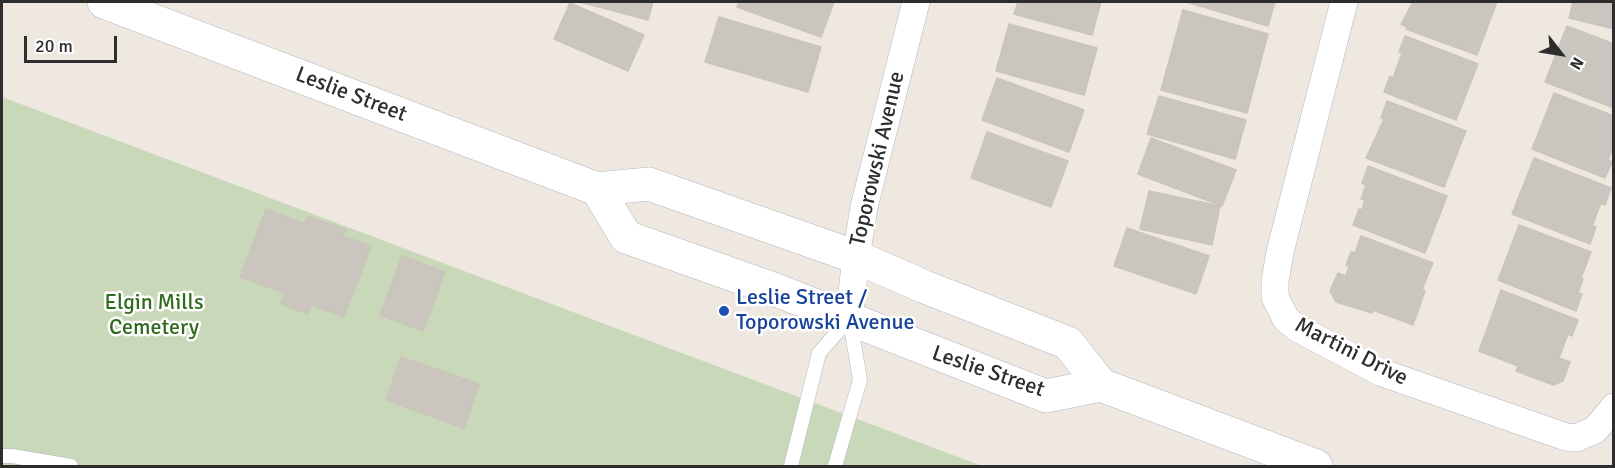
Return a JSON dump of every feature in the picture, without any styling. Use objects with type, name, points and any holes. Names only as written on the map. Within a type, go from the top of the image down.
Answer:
[{"type":"main road","name":"Leslie Street","points":[[104,2],[597,189],[649,184],[856,257],[925,287],[1068,343],[1101,385],[1046,396],[912,345],[849,318],[626,237],[597,189]]},
{"type":"main road","points":[[1101,385],[1316,466]]},
{"type":"street","name":"Toporowski Avenue","points":[[849,318],[864,207],[916,2]]},
{"type":"street","name":"Martini Drive","points":[[1344,2],[1275,281],[1275,297],[1286,320],[1380,372],[1566,437],[1576,438],[1595,430],[1614,407]]},
{"type":"lane","points":[[791,466],[819,353],[849,318]]},
{"type":"lane","points":[[835,466],[860,380],[849,318]]},
{"type":"lane","points":[[2,456],[71,466]]},
{"type":"green space","name":"Elgin Mills Cemetery","points":[[2,97],[982,466],[2,466]]},
{"type":"building","points":[[580,2],[653,2],[648,20]]},
{"type":"building","points":[[739,2],[834,2],[821,37],[737,7]]},
{"type":"building","points":[[1018,2],[1101,2],[1092,35],[1014,14]]},
{"type":"building","points":[[1186,2],[1275,2],[1268,26]]},
{"type":"building","points":[[1413,2],[1497,2],[1477,55],[1406,29],[1407,27],[1401,24]]},
{"type":"building","points":[[1573,2],[1614,2],[1614,29],[1569,18]]},
{"type":"building","points":[[570,3],[644,35],[628,71],[554,39]]},
{"type":"building","points":[[1183,10],[1268,34],[1247,113],[1161,90]]},
{"type":"building","points":[[719,17],[821,47],[808,92],[705,62]]},
{"type":"building","points":[[1009,24],[1097,48],[1084,95],[996,71]]},
{"type":"building","points":[[1567,26],[1614,44],[1614,108],[1545,82]]},
{"type":"building","points":[[1405,36],[1478,64],[1456,120],[1384,92],[1390,76],[1393,78]]},
{"type":"building","points":[[997,78],[1084,110],[1069,152],[982,120]]},
{"type":"building","points":[[1554,93],[1614,116],[1614,146],[1608,160],[1612,162],[1605,178],[1532,149]]},
{"type":"building","points":[[1159,96],[1246,120],[1235,159],[1147,134]]},
{"type":"building","points":[[1387,101],[1466,131],[1444,187],[1366,158],[1384,119],[1381,118]]},
{"type":"building","points":[[987,132],[1068,161],[1051,207],[971,178]]},
{"type":"building","points":[[1151,138],[1236,170],[1222,206],[1138,174]]},
{"type":"building","points":[[1534,158],[1611,188],[1605,205],[1601,203],[1592,226],[1596,227],[1590,244],[1512,214]]},
{"type":"building","points":[[1368,166],[1447,196],[1425,253],[1353,225],[1365,200],[1361,199],[1366,185],[1362,183]]},
{"type":"building","points":[[1149,191],[1220,206],[1212,245],[1140,229]]},
{"type":"building","points":[[266,209],[305,224],[308,216],[346,230],[343,236],[371,246],[344,317],[312,305],[308,314],[281,304],[285,293],[240,277]]},
{"type":"building","points":[[1519,225],[1591,252],[1581,278],[1583,279],[1578,293],[1582,294],[1576,311],[1498,280]]},
{"type":"building","points":[[1127,228],[1209,256],[1196,294],[1114,266]]},
{"type":"building","points":[[1361,236],[1433,263],[1422,289],[1425,291],[1413,325],[1373,310],[1372,313],[1336,302],[1330,291],[1338,273],[1346,276],[1349,266],[1346,265],[1351,252],[1355,253]]},
{"type":"building","points":[[402,256],[445,272],[423,331],[380,315]]},
{"type":"building","points":[[1501,290],[1578,320],[1572,336],[1568,334],[1559,358],[1570,362],[1563,381],[1553,385],[1516,371],[1518,366],[1479,351]]},
{"type":"building","points":[[401,357],[479,384],[464,428],[386,400]]},
{"type":"place","name":"Leslie Street / Toporowski Avenue","points":[[724,311]]}]
